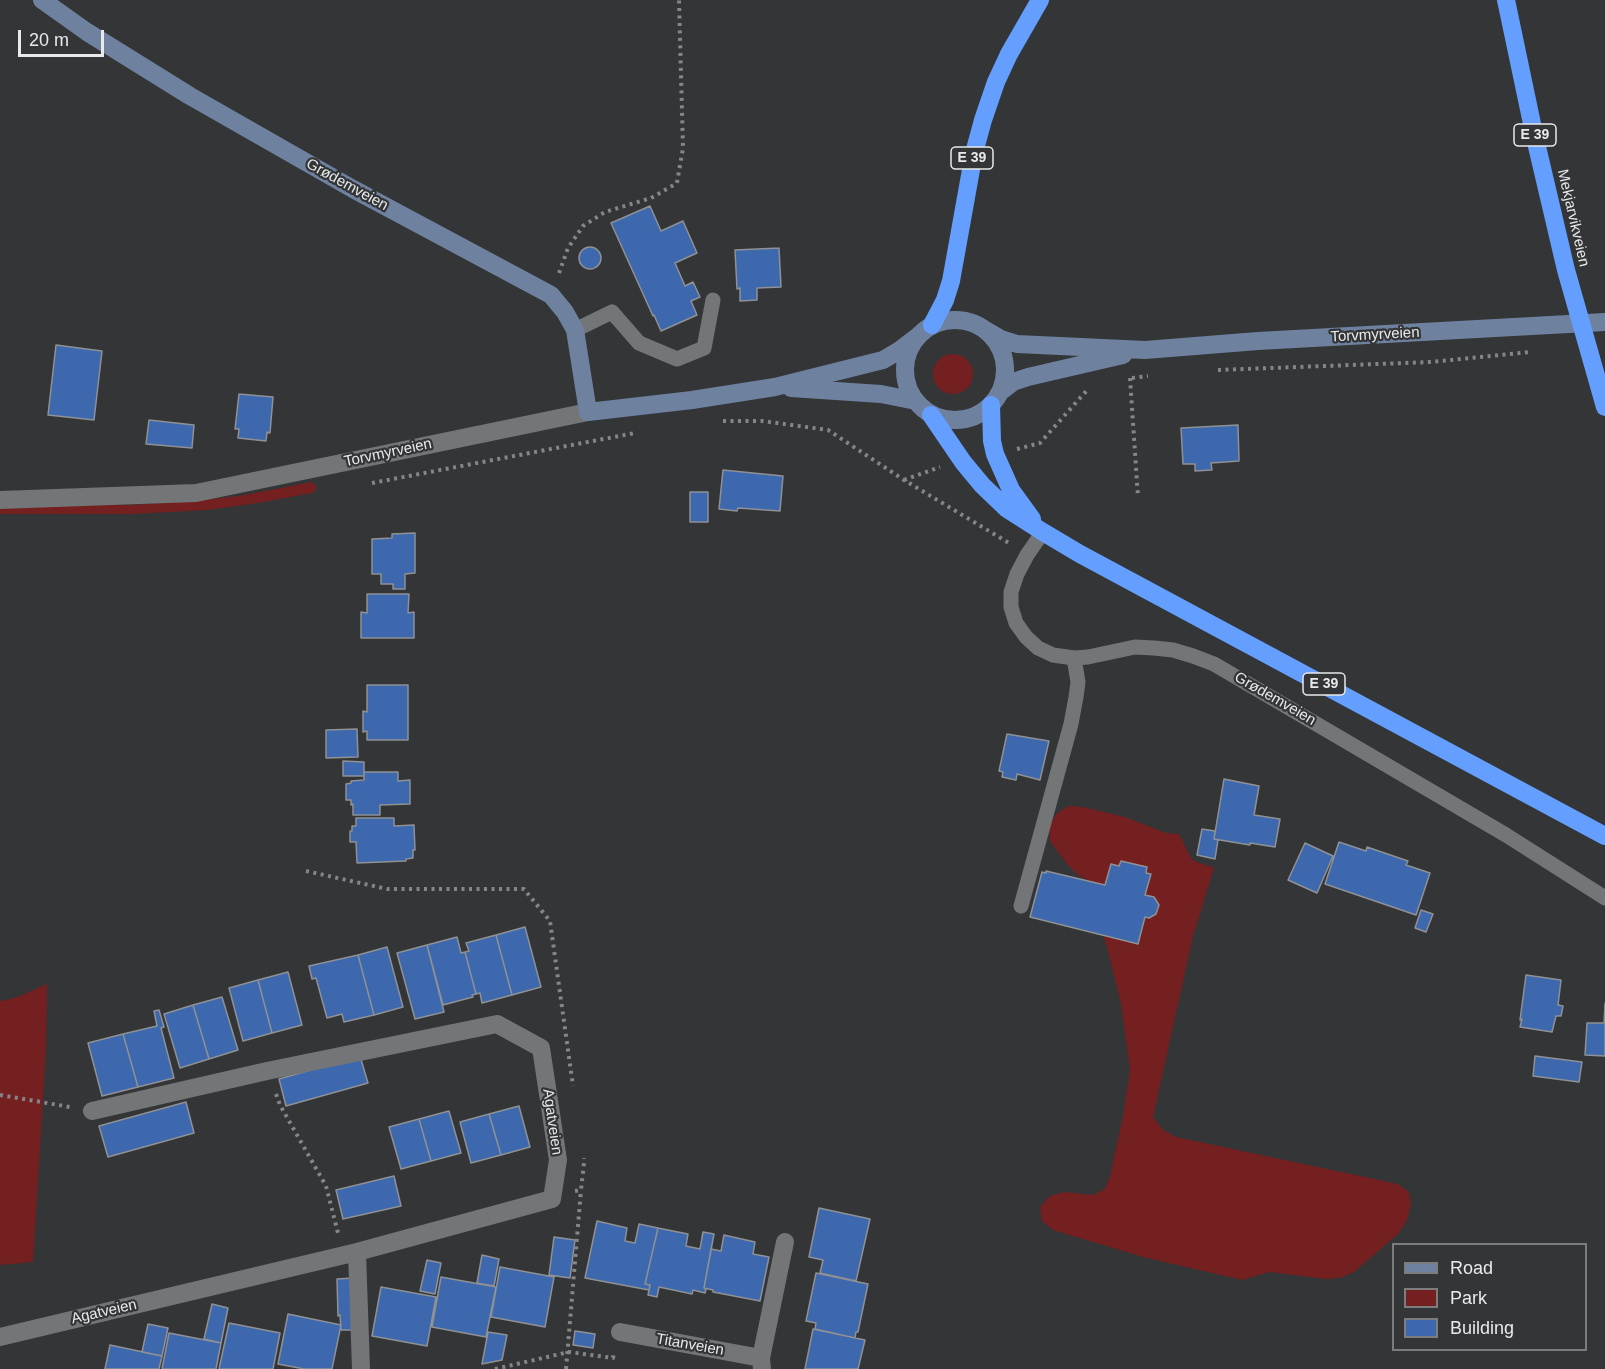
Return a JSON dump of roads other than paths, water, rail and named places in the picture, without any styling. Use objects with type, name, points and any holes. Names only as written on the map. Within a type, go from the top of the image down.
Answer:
[{"type":"highway","name":"E 39","points":[[932,325],[945,300],[951,281],[974,153],[983,120],[996,82],[1009,54],[1040,0]]},
{"type":"highway","name":"Mekjarvikveien","points":[[1506,0],[1566,270],[1605,407]]},
{"type":"highway","name":"E 39","points":[[995,399],[992,441],[995,454],[1002,472],[1023,509],[1043,532]]},
{"type":"highway","name":"E 39","points":[[931,415],[963,462],[982,485],[1007,509],[1043,532],[1605,836]]},
{"type":"main road","name":"Grødemveien","points":[[42,0],[87,32],[190,96],[353,189],[551,295],[565,312],[575,330],[588,412]]},
{"type":"main road","points":[[949,320],[966,321],[982,328],[993,337],[1001,350],[1005,364],[1004,378],[995,399],[978,415],[963,420],[947,420],[931,415],[916,401],[909,390],[905,376],[909,349],[917,337],[932,325],[949,320]]},
{"type":"main road","name":"Torvmyrveien","points":[[982,328],[1001,339],[1017,344],[1145,350],[1270,340],[1605,322]]},
{"type":"main road","name":"Torvmyrveien","points":[[588,412],[692,400],[775,387],[883,360],[917,337]]},
{"type":"main road","name":"Torvmyrveien","points":[[995,399],[1013,382],[1028,377],[1145,350]]},
{"type":"main road","name":"Torvmyrveien","points":[[775,387],[880,394],[916,401]]},
{"type":"street","name":"Torvmyrveien","points":[[0,500],[196,493],[588,412]]},
{"type":"street","name":"Agatveien","points":[[0,1337],[357,1252],[552,1199],[558,1160],[541,1048],[497,1024],[267,1071],[92,1111]]},
{"type":"street","name":"Titanveien","points":[[620,1332],[761,1364],[785,1242]]},
{"type":"street","points":[[357,1252],[361,1369]]},
{"type":"lane","points":[[575,330],[612,312],[639,343],[677,359],[704,348],[713,300]]},
{"type":"lane","name":"Grødemveien","points":[[1043,532],[1027,555],[1011,592],[1011,607],[1016,623],[1038,648],[1053,655],[1074,658],[1135,647],[1173,650],[1214,664],[1506,835],[1605,898]]},
{"type":"lane","points":[[1021,906],[1071,724],[1078,682],[1074,658]]}]
